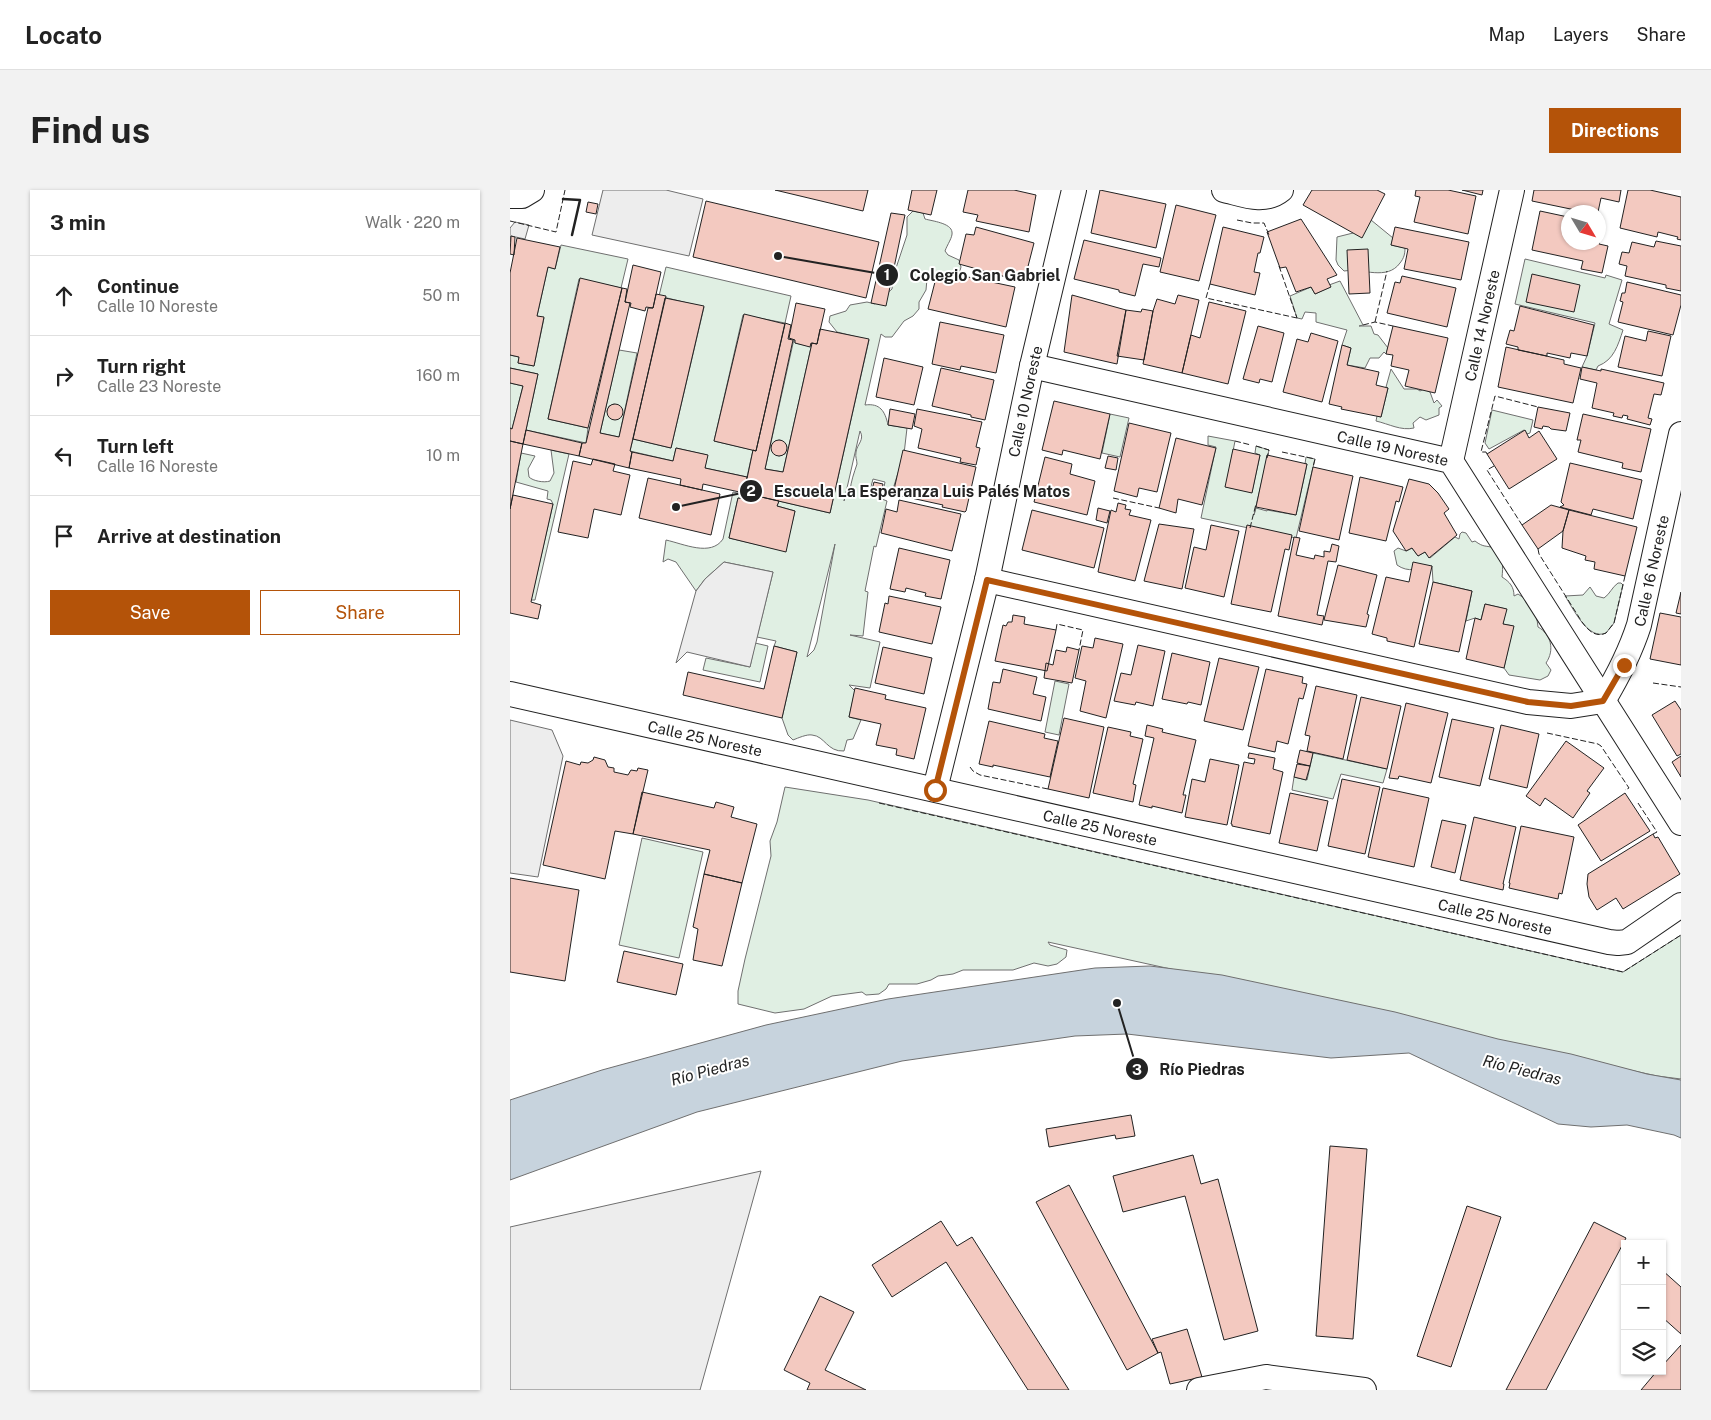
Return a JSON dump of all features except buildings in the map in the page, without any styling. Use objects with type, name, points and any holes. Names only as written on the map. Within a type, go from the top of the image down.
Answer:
[{"type":"street","points":[[510,196],[522,196],[532,190]]},
{"type":"street","name":"Calle 10 Noreste","points":[[935,790],[987,580],[1032,366],[1074,190]]},
{"type":"street","points":[[1224,190],[1257,198],[1270,196],[1281,190]]},
{"type":"street","name":"Calle 14 Noreste","points":[[1451,461],[1512,190]]},
{"type":"street","name":"Calle 19 Noreste","points":[[1032,366],[1451,461],[1681,823]]},
{"type":"street","name":"Calle 16 Noreste","points":[[1603,701],[1631,650],[1639,624],[1681,434]]},
{"type":"street","points":[[987,580],[1528,702],[1571,706],[1603,701]]},
{"type":"street","name":"Calle 25 Noreste","points":[[510,694],[1618,943],[1626,942],[1681,905]]},
{"type":"street","points":[[1199,1390],[1266,1377],[1364,1390]]},
{"type":"green space","points":[[913,211],[923,213],[925,219],[948,226],[952,234],[945,251],[948,255],[959,260],[961,267],[959,274],[954,274],[952,281],[929,275],[926,290],[919,302],[919,309],[913,316],[904,321],[892,337],[885,337],[881,334],[865,405],[874,405],[881,409],[888,425],[907,428],[904,454],[892,492],[887,492],[885,498],[882,497],[885,482],[873,479],[869,494],[887,501],[876,547],[874,546],[865,591],[868,592],[863,636],[850,635],[880,642],[870,688],[849,685],[855,691],[849,717],[861,720],[853,739],[847,740],[844,751],[838,751],[816,736],[802,736],[793,740],[788,735],[782,718],[797,652],[774,646],[776,641],[757,637],[773,572],[724,562],[705,579],[696,591],[676,562],[668,559],[663,562],[666,540],[704,548],[712,547],[723,539],[733,492],[746,495],[746,499],[738,498],[729,538],[785,551],[795,511],[777,506],[779,501],[830,513],[869,340],[837,332],[829,322],[830,316],[846,311],[850,305],[867,302],[875,304],[892,289],[893,277],[907,235],[907,217]],"holes":[[[860,431],[862,437],[856,454],[857,464],[850,491],[847,491],[844,501]],[[835,544],[817,642],[814,650],[807,657]]]},
{"type":"green space","points":[[1371,220],[1393,238],[1391,245],[1405,248],[1400,263],[1395,268],[1382,273],[1344,271],[1336,260],[1337,237],[1353,233]]},
{"type":"green space","points":[[561,245],[628,259],[621,288],[579,279],[548,419],[588,428],[586,443],[526,430],[538,374],[510,368],[510,355],[519,357],[518,363],[534,366],[544,318],[537,316],[548,267],[555,269]]},
{"type":"green space","points":[[1525,259],[1605,278],[1606,275],[1622,280],[1609,324],[1623,330],[1612,356],[1598,366],[1596,370],[1582,367],[1587,356],[1595,323],[1515,304]]},
{"type":"green space","points":[[666,267],[791,296],[785,323],[743,315],[714,441],[753,450],[747,477],[705,468],[707,455],[676,448],[673,461],[630,451],[633,439],[671,448],[704,307],[659,296]]},
{"type":"green space","points":[[1340,281],[1363,325],[1359,326],[1371,326],[1374,334],[1378,335],[1388,348],[1386,354],[1384,352],[1379,358],[1370,358],[1365,368],[1347,365],[1351,348],[1342,345],[1347,330],[1316,322],[1316,313],[1305,312],[1302,319],[1297,318],[1290,296],[1311,287],[1315,294],[1330,287],[1329,285]]},
{"type":"green space","points":[[794,339],[795,343],[809,346],[812,343],[783,472],[765,469]],"holes":[[[780,440],[787,447],[785,454],[779,456],[773,453],[771,447],[775,441]]]},
{"type":"green space","points":[[619,350],[637,353],[619,437],[600,433]],"holes":[[[614,404],[621,407],[621,416],[615,419],[609,417],[607,411],[609,406]]]},
{"type":"green space","points":[[1391,369],[1404,389],[1417,389],[1420,391],[1424,389],[1430,392],[1434,403],[1437,400],[1442,406],[1439,408],[1439,415],[1426,420],[1420,417],[1413,423],[1414,428],[1409,429],[1376,421],[1377,416],[1381,417]]},
{"type":"green space","points":[[510,383],[523,386],[512,429],[510,428]]},
{"type":"green space","points":[[1492,410],[1533,420],[1530,433],[1527,434],[1524,430],[1489,449],[1485,443]]},
{"type":"green space","points":[[1110,414],[1129,418],[1120,457],[1102,453]]},
{"type":"green space","points":[[1208,436],[1235,441],[1226,487],[1252,492],[1260,455],[1255,453],[1256,446],[1269,450],[1254,515],[1256,508],[1296,515],[1307,464],[1305,464],[1306,457],[1315,459],[1296,538],[1201,518],[1216,447],[1208,445]]},
{"type":"green space","points":[[551,450],[569,454],[535,600],[531,600],[553,504],[551,500],[547,499],[548,491],[516,482],[521,453],[535,456],[528,469],[529,477],[533,480],[550,481],[554,473]]},
{"type":"green space","points":[[1462,532],[1466,533],[1472,542],[1475,541],[1483,546],[1494,548],[1500,553],[1503,570],[1502,577],[1511,585],[1514,596],[1518,594],[1529,604],[1534,612],[1538,627],[1549,638],[1551,648],[1546,663],[1551,670],[1548,676],[1540,680],[1509,675],[1504,668],[1513,626],[1503,624],[1506,609],[1485,604],[1481,620],[1475,618],[1466,621],[1472,591],[1433,582],[1432,566],[1409,570],[1397,565],[1394,551],[1398,548],[1406,551],[1412,548],[1418,556],[1425,552],[1430,558],[1455,537],[1459,539]]},
{"type":"green space","points":[[1618,583],[1623,585],[1614,623],[1606,633],[1599,634],[1593,632],[1582,622],[1565,596],[1583,595],[1590,587],[1596,596],[1604,598]]},
{"type":"green space","points":[[755,643],[768,646],[760,682],[703,670],[706,658],[750,667]]},
{"type":"green space","points":[[1055,681],[1069,684],[1059,735],[1045,732]]},
{"type":"green space","points":[[1313,753],[1387,769],[1383,783],[1341,774],[1333,799],[1292,790],[1294,777],[1307,780]]},
{"type":"green space","points":[[785,787],[868,800],[1623,972],[1681,935],[1681,1079],[1657,1076],[1048,942],[1050,945],[1067,950],[1066,957],[1057,964],[1048,966],[1034,963],[1013,970],[963,970],[953,974],[938,976],[917,984],[889,984],[879,994],[866,995],[862,992],[832,996],[804,1009],[775,1013],[738,1004],[738,991],[745,959],[771,856],[770,841],[777,822]]},
{"type":"green space","points":[[642,838],[703,852],[679,958],[619,945]]},
{"type":"shaded area","points":[[603,190],[666,190],[703,199],[689,256],[592,235]]},
{"type":"shaded area","points":[[515,222],[529,225],[525,239],[511,236],[510,242],[510,228]]},
{"type":"shaded area","points":[[724,562],[773,572],[750,667],[687,652],[676,663],[696,591],[705,579]]},
{"type":"shaded area","points":[[510,720],[552,730],[563,756],[538,877],[510,873]]},
{"type":"shaded area","points":[[761,1171],[700,1390],[510,1390],[510,1227]]},
{"type":"water","points":[[1150,966],[1222,975],[1395,1012],[1498,1039],[1571,1054],[1647,1074],[1681,1080],[1681,1138],[1627,1125],[1591,1127],[1558,1124],[1409,1053],[1331,1058],[1127,1034],[1075,1036],[902,1061],[697,1112],[510,1180],[510,1100],[602,1070],[766,1025],[888,999],[1095,968]]},
{"type":"fence","points":[[510,221],[556,232],[565,190]]},
{"type":"fence","points":[[1237,220],[1264,223],[1269,235]]},
{"type":"fence","points":[[1279,266],[1297,318]]},
{"type":"fence","points":[[1375,322],[1387,271]]},
{"type":"fence","points":[[1210,284],[1206,298],[1297,318]]},
{"type":"fence","points":[[1363,325],[1375,322],[1393,326]]},
{"type":"fence","points":[[1487,454],[1486,452],[1481,452],[1495,396],[1538,407]]},
{"type":"fence","points":[[1235,441],[1251,445]]},
{"type":"fence","points":[[1256,446],[1269,450],[1267,458]]},
{"type":"fence","points":[[1282,452],[1315,459],[1313,467]]},
{"type":"fence","points":[[1494,466],[1487,470],[1522,525]]},
{"type":"fence","points":[[1113,498],[1159,508]]},
{"type":"fence","points":[[1250,528],[1256,504]]},
{"type":"fence","points":[[1538,549],[1539,554],[1582,622],[1589,630],[1598,635],[1606,633],[1614,623],[1625,576]]},
{"type":"fence","points":[[1056,630],[1057,624],[1083,630],[1079,650]]},
{"type":"fence","points":[[1653,683],[1681,687]]},
{"type":"fence","points":[[1547,733],[1601,746],[1629,788],[1625,790]]},
{"type":"fence","points":[[970,767],[980,775],[1048,789]]},
{"type":"fence","points":[[879,803],[1623,972],[1681,935]]},
{"type":"fence","points":[[1638,803],[1657,832],[1653,834]]},
{"type":"wall","points":[[563,199],[580,200],[572,235]]},
{"type":"place","name":"Colegio San Gabriel","points":[[778,256]]},
{"type":"place","name":"Escuela La Esperanza Luis Palés Matos","points":[[676,507]]},
{"type":"place","name":"Río Piedras","points":[[1117,1003]]},
{"type":"route","points":[[935,790],[987,580],[1528,702],[1571,706],[1603,701],[1624,665]]}]
